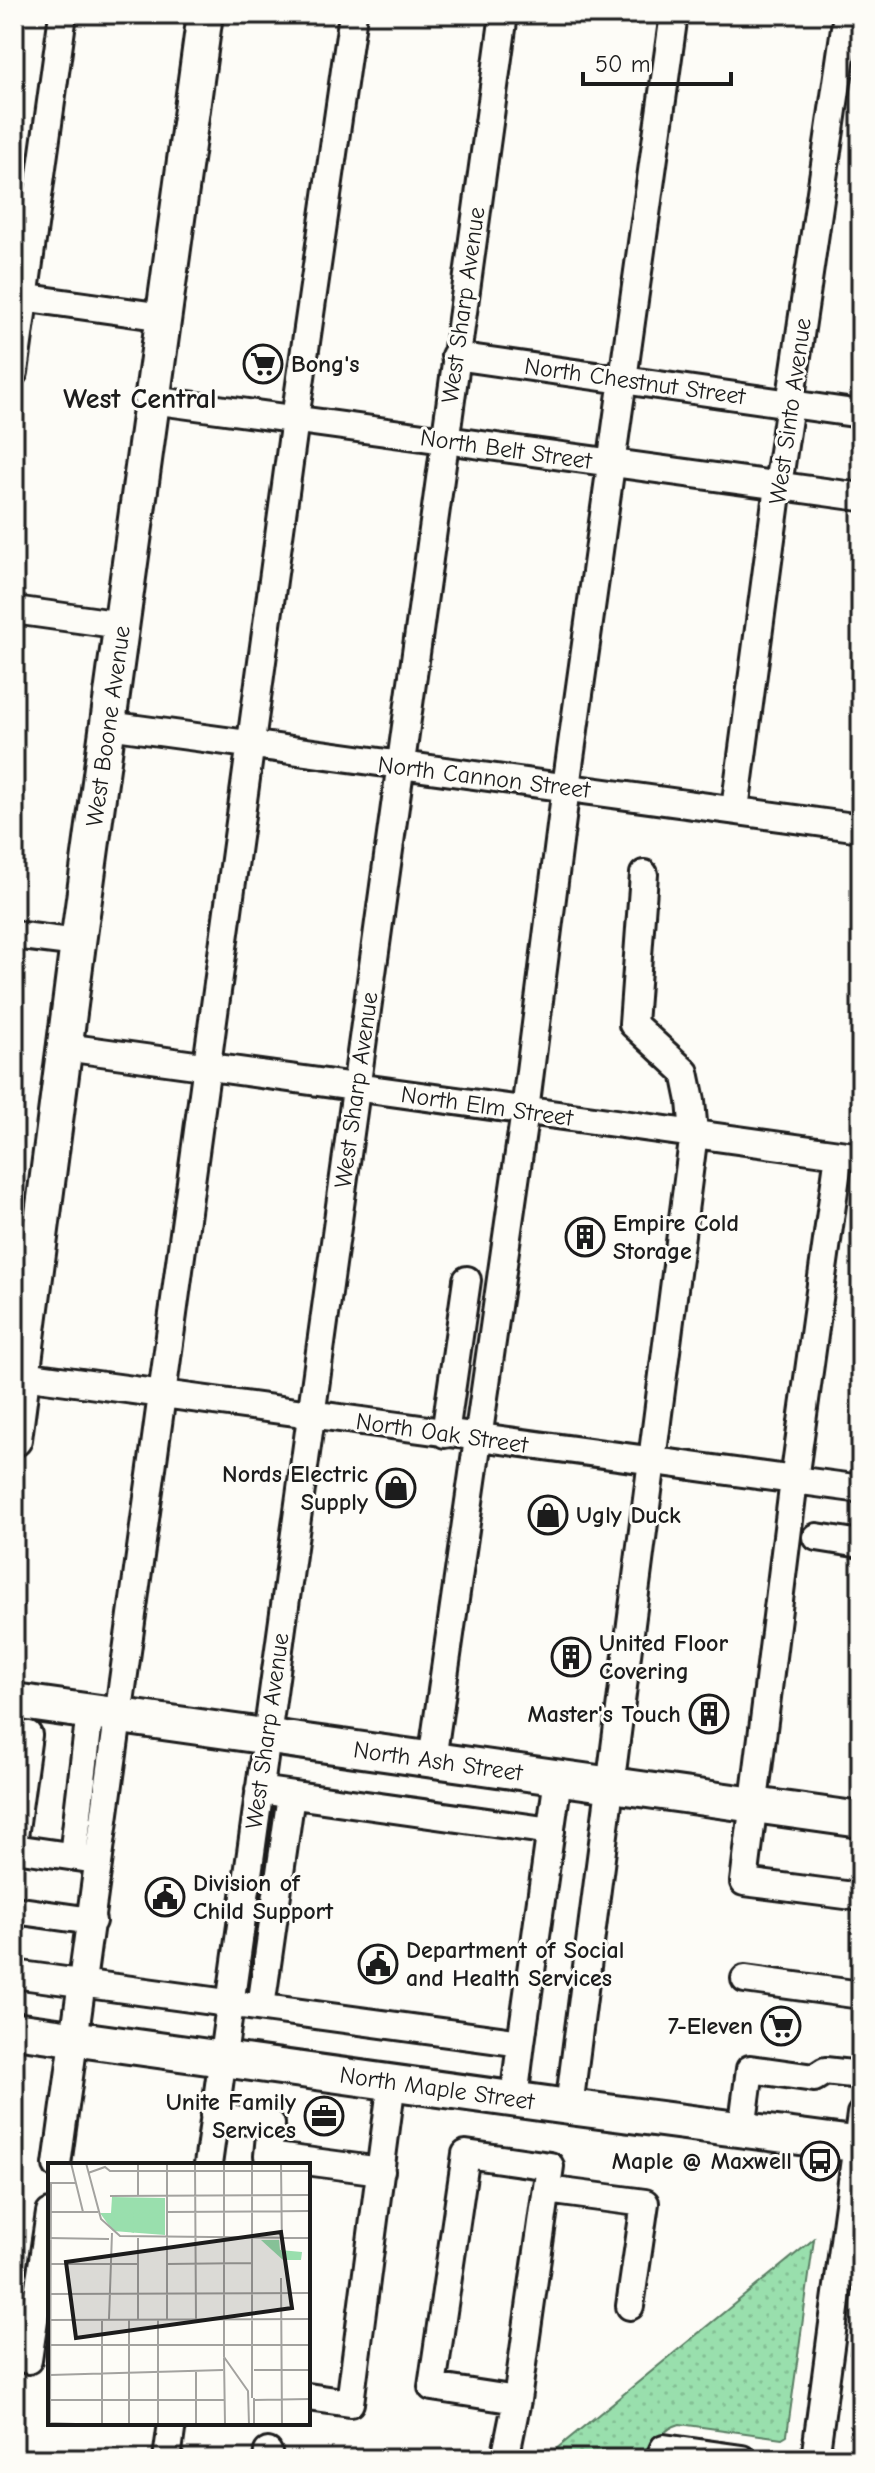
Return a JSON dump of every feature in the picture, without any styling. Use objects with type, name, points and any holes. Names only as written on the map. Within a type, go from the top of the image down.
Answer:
[{"type":"main road","name":"West Boone Avenue","points":[[14,1439],[78,943],[205,14]]},
{"type":"main road","name":"North Ash Street","points":[[14,1701],[861,1820]]},
{"type":"main road","name":"North Maple Street","points":[[14,2030],[742,2130],[860,2134]]},
{"type":"street","points":[[14,372],[19,297],[63,14]]},
{"type":"street","points":[[73,1856],[104,1714],[161,1395],[353,14]]},
{"type":"street","name":"West Sharp Avenue","points":[[208,2163],[504,14]]},
{"type":"street","points":[[432,1760],[525,1111],[566,787],[674,14]]},
{"type":"street","name":"West Sinto Avenue","points":[[735,809],[778,486],[847,14]]},
{"type":"street","points":[[19,297],[164,317]]},
{"type":"street","name":"North Chestnut Street","points":[[455,356],[861,414]]},
{"type":"street","name":"North Belt Street","points":[[152,400],[861,497]]},
{"type":"street","points":[[14,610],[122,625]]},
{"type":"street","name":"North Cannon Street","points":[[108,725],[861,828]]},
{"type":"street","points":[[569,2107],[694,1133],[685,1072],[633,1024],[644,874]]},
{"type":"street","points":[[14,935],[78,943]]},
{"type":"street","name":"North Elm Street","points":[[65,1047],[850,1155]]},
{"type":"street","points":[[850,1155],[794,1480],[744,1882],[861,1897]]},
{"type":"street","points":[[445,1434],[467,1280]]},
{"type":"street","name":"North Oak Street","points":[[23,1375],[861,1489]]},
{"type":"street","points":[[817,1537],[861,1544]]},
{"type":"street","points":[[57,2163],[99,1860],[104,1714]]},
{"type":"street","points":[[14,1837],[28,1735]]},
{"type":"street","points":[[514,2099],[558,1778]]},
{"type":"street","points":[[259,1790],[551,1831]]},
{"type":"street","points":[[261,2007],[291,1795]]},
{"type":"street","points":[[14,1848],[99,1860]]},
{"type":"street","points":[[246,1885],[277,1889]]},
{"type":"street","points":[[14,1910],[92,1921]]},
{"type":"street","points":[[14,1974],[521,2043]]},
{"type":"street","points":[[745,1979],[861,1995]]},
{"type":"street","points":[[742,2130],[750,2069],[814,2078],[825,2071],[861,2075]]},
{"type":"street","points":[[310,2397],[350,2403],[392,2081]]},
{"type":"street","points":[[214,2116],[271,2124],[268,2156],[381,2171]]},
{"type":"street","points":[[815,2459],[860,2134]]},
{"type":"street","points":[[505,2459],[517,2400],[550,2166],[466,2154],[432,2387],[517,2400]]},
{"type":"street","points":[[547,2190],[645,2203],[630,2306]]},
{"type":"street","points":[[31,2360],[48,2228]]},
{"type":"street","points":[[167,2459],[172,2425]]},
{"type":"street","points":[[661,2454],[742,2459]]},
{"type":"green space","points":[[814,2239],[787,2435],[782,2438],[680,2424],[664,2433],[651,2459],[550,2459],[550,2454]]},
{"type":"green space","points":[[861,2276],[861,2355],[850,2354]]},
{"type":"place","name":"Bong's","points":[[263,364]]},
{"type":"place","name":"Empire Cold Storage","points":[[585,1237]]},
{"type":"place","name":"Nords Electric Supply","points":[[396,1488]]},
{"type":"place","name":"Ugly Duck","points":[[548,1515]]},
{"type":"place","name":"United Floor Covering","points":[[571,1657]]},
{"type":"place","name":"Master's Touch","points":[[709,1714]]},
{"type":"place","name":"Division of Child Support","points":[[165,1897]]},
{"type":"place","name":"Department of Social and Health Services","points":[[378,1964]]},
{"type":"place","name":"7-Eleven","points":[[781,2026]]},
{"type":"place","name":"Unite Family Services","points":[[324,2116]]},
{"type":"place","name":"Maple @ Maxwell","points":[[820,2161]]},
{"type":"district","name":"West Central","points":[[140,398]]}]
